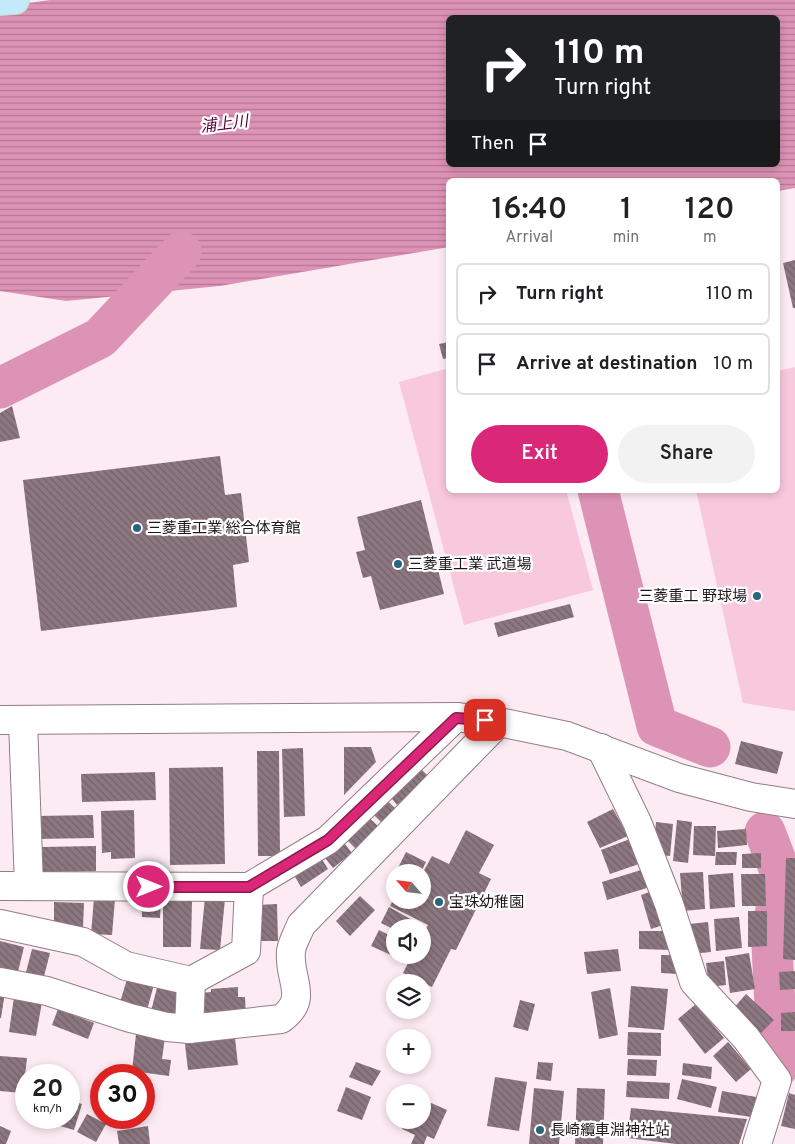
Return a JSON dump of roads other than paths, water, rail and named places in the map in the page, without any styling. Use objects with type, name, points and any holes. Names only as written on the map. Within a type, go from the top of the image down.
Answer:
[{"type":"main road","points":[[0,1],[15,0]]},
{"type":"street","points":[[0,886],[249,887],[328,840],[456,718]]},
{"type":"street","points":[[29,886],[12,721],[456,718],[500,722],[567,736],[679,778],[751,797],[795,804]]},
{"type":"street","points":[[0,982],[47,992],[130,1018],[167,1027],[189,1029],[281,1019],[291,1012],[296,1004],[291,950],[301,925],[500,722]]},
{"type":"street","points":[[602,748],[637,822],[666,895],[694,982],[786,1082],[757,1144]]},
{"type":"street","points":[[0,924],[83,942],[126,966],[191,981],[246,952],[249,887]]},
{"type":"street","points":[[189,1029],[191,981]]},
{"type":"water","name":"浦上川","points":[[50,0],[795,0],[795,188],[780,191],[780,178],[446,178],[446,248],[220,286],[66,301],[0,291],[0,7]]},
{"type":"waterway","points":[[0,388],[100,338],[181,252]]},
{"type":"waterway","points":[[599,493],[657,726],[710,747]]},
{"type":"waterway","points":[[765,832],[780,871],[772,946],[778,1067]]},
{"type":"place","name":"三菱重工業 総合体育館","points":[[137,528]]},
{"type":"place","name":"三菱重工業 武道場","points":[[398,564]]},
{"type":"place","name":"三菱重工 野球場","points":[[757,596]]},
{"type":"place","name":"宝珠幼稚園","points":[[439,902]]},
{"type":"place","name":"長崎纜車淵神社站","points":[[540,1130]]}]
